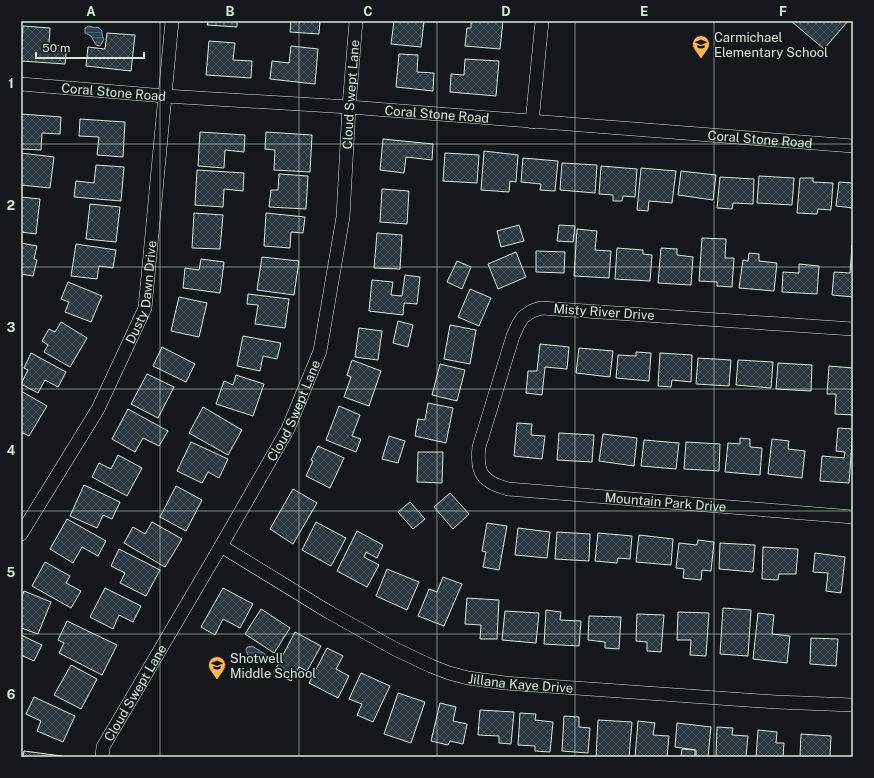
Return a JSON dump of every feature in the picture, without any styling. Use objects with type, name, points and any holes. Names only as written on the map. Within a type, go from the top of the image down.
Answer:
[{"type":"street","name":"Dusty Dawn Drive","points":[[21,534],[98,409],[145,308],[172,21]]},
{"type":"street","name":"Cloud Swept Lane","points":[[102,757],[103,747],[288,429],[320,351],[343,217],[349,107],[356,21]]},
{"type":"street","points":[[532,122],[542,21]]},
{"type":"street","name":"Coral Stone Road","points":[[21,84],[166,96],[349,107],[853,146]]},
{"type":"street","name":"Misty River Drive","points":[[482,475],[478,458],[479,447],[513,336],[523,317],[532,311],[541,308],[853,329]]},
{"type":"street","name":"Mountain Park Drive","points":[[482,475],[493,484],[508,489],[853,517]]},
{"type":"street","name":"Jillana Kaye Drive","points":[[221,546],[327,611],[395,648],[431,666],[468,678],[512,684],[776,702],[853,705]]},
{"type":"water","points":[[89,26],[95,28],[98,27],[102,31],[104,39],[100,46],[96,45],[91,36],[85,33],[85,28]]},
{"type":"water","points":[[252,646],[265,654],[265,657],[260,661],[248,655],[246,650],[247,647]]},
{"type":"building","points":[[208,21],[237,21],[237,27],[207,25]]},
{"type":"building","points":[[291,21],[320,21],[319,34],[290,32]]},
{"type":"building","points":[[394,21],[424,21],[421,47],[391,44]]},
{"type":"building","points":[[471,21],[503,21],[500,49],[465,46],[467,28],[471,28]]},
{"type":"building","points":[[791,21],[848,21],[824,49]]},
{"type":"building","points":[[23,26],[50,28],[49,45],[67,46],[65,64],[21,61]]},
{"type":"building","points":[[107,33],[135,35],[131,71],[86,66],[88,47],[105,49]]},
{"type":"building","points":[[209,41],[235,43],[233,60],[252,61],[251,78],[206,75]]},
{"type":"building","points":[[291,46],[318,49],[315,84],[270,79],[272,61],[289,63]]},
{"type":"building","points":[[399,54],[418,55],[417,72],[434,73],[433,91],[396,87]]},
{"type":"building","points":[[465,59],[499,61],[496,96],[450,92],[451,74],[464,75]]},
{"type":"building","points":[[21,114],[61,117],[60,134],[42,133],[41,150],[21,149]]},
{"type":"building","points":[[80,119],[125,122],[123,157],[97,155],[99,137],[79,136]]},
{"type":"building","points":[[200,132],[245,135],[244,152],[225,150],[224,168],[198,166]]},
{"type":"building","points":[[266,132],[312,135],[310,172],[274,170],[275,150],[265,149]]},
{"type":"building","points":[[383,139],[433,144],[432,160],[406,157],[404,173],[380,170]]},
{"type":"building","points":[[484,151],[518,155],[516,182],[510,181],[509,192],[481,190]]},
{"type":"building","points":[[21,153],[54,157],[50,188],[21,185]]},
{"type":"building","points":[[445,153],[479,155],[477,183],[443,181]]},
{"type":"building","points":[[523,158],[558,161],[555,191],[540,190],[541,184],[521,182]]},
{"type":"building","points":[[562,163],[597,165],[595,193],[560,190]]},
{"type":"building","points":[[96,165],[124,167],[121,201],[74,197],[76,181],[94,183]]},
{"type":"building","points":[[601,166],[637,169],[635,197],[623,196],[622,201],[613,201],[613,195],[599,194]]},
{"type":"building","points":[[641,168],[676,171],[672,203],[649,201],[648,211],[637,210]]},
{"type":"building","points":[[197,170],[244,173],[243,191],[224,189],[223,207],[195,205]]},
{"type":"building","points":[[681,171],[716,175],[713,200],[678,195]]},
{"type":"building","points":[[279,174],[308,176],[306,209],[269,207],[271,190],[278,190]]},
{"type":"building","points":[[759,176],[794,178],[792,205],[757,203]]},
{"type":"building","points":[[720,177],[754,179],[753,204],[733,203],[732,209],[717,208]]},
{"type":"building","points":[[800,178],[813,178],[813,182],[833,183],[831,210],[818,209],[817,214],[797,213]]},
{"type":"building","points":[[839,182],[853,183],[853,208],[836,206]]},
{"type":"building","points":[[382,189],[409,191],[407,224],[380,222]]},
{"type":"building","points":[[21,197],[40,199],[36,234],[21,232]]},
{"type":"building","points":[[90,204],[120,207],[116,242],[86,239]]},
{"type":"building","points":[[194,213],[223,215],[220,249],[192,248]]},
{"type":"building","points":[[266,213],[305,217],[303,233],[291,232],[290,248],[264,246]]},
{"type":"building","points":[[519,225],[524,241],[501,247],[497,231]]},
{"type":"building","points":[[559,225],[575,226],[573,242],[557,241]]},
{"type":"building","points":[[577,229],[597,231],[595,250],[611,251],[609,278],[574,276]]},
{"type":"building","points":[[377,233],[402,235],[400,269],[374,268]]},
{"type":"building","points":[[702,238],[726,239],[725,258],[734,258],[732,287],[717,286],[717,282],[699,281]]},
{"type":"building","points":[[21,243],[37,246],[34,259],[37,260],[33,276],[21,274]]},
{"type":"building","points":[[76,244],[116,250],[113,268],[99,266],[97,279],[71,276]]},
{"type":"building","points":[[852,245],[853,297],[832,295],[834,272],[850,273]]},
{"type":"building","points":[[617,248],[643,250],[643,254],[652,255],[650,281],[615,279]]},
{"type":"building","points":[[661,248],[677,249],[677,255],[693,257],[691,285],[658,283]]},
{"type":"building","points":[[536,251],[565,252],[564,273],[536,272]]},
{"type":"building","points":[[516,252],[526,277],[498,289],[488,264]]},
{"type":"building","points":[[749,253],[759,254],[759,261],[777,263],[774,291],[739,288],[743,260],[748,261]]},
{"type":"building","points":[[262,257],[299,261],[294,295],[257,290]]},
{"type":"building","points":[[201,259],[224,262],[220,293],[183,288],[185,268],[199,270]]},
{"type":"building","points":[[457,261],[471,267],[462,289],[447,282]]},
{"type":"building","points":[[799,264],[819,266],[817,294],[782,292],[783,272],[799,273]]},
{"type":"building","points":[[405,275],[420,277],[417,304],[404,303],[403,315],[369,311],[372,280],[393,282],[391,295],[402,296]]},
{"type":"building","points":[[68,282],[102,296],[91,322],[65,312],[69,302],[61,299]]},
{"type":"building","points":[[470,289],[491,298],[479,326],[458,317]]},
{"type":"building","points":[[248,294],[289,299],[285,328],[255,324],[258,305],[247,304]]},
{"type":"building","points":[[179,297],[207,303],[199,337],[171,331]]},
{"type":"building","points":[[398,321],[413,325],[408,347],[393,343]]},
{"type":"building","points":[[61,322],[87,338],[70,367],[44,352],[48,345],[42,341],[49,329],[55,332]]},
{"type":"building","points":[[450,325],[476,330],[470,364],[444,359]]},
{"type":"building","points":[[359,328],[382,331],[378,360],[355,357]]},
{"type":"building","points":[[243,336],[281,343],[277,359],[263,356],[260,371],[237,366]]},
{"type":"building","points":[[540,344],[569,347],[567,369],[545,367],[542,395],[526,393],[528,371],[537,371]]},
{"type":"building","points":[[162,347],[195,364],[186,382],[153,366]]},
{"type":"building","points":[[579,348],[613,351],[610,377],[576,373]]},
{"type":"building","points":[[636,352],[651,353],[649,381],[616,378],[618,355],[636,356]]},
{"type":"building","points":[[31,353],[66,372],[58,387],[45,380],[38,393],[21,384],[28,370],[24,368]]},
{"type":"building","points":[[660,353],[692,355],[691,382],[672,380],[671,387],[658,386]]},
{"type":"building","points":[[698,358],[731,360],[729,386],[696,384]]},
{"type":"building","points":[[352,360],[381,371],[369,406],[344,397],[351,377],[347,375]]},
{"type":"building","points":[[738,360],[773,362],[771,388],[736,385]]},
{"type":"building","points":[[778,363],[812,365],[811,391],[776,389]]},
{"type":"building","points":[[440,364],[465,370],[457,401],[432,395]]},
{"type":"building","points":[[829,366],[853,368],[853,415],[835,414],[836,394],[827,394]]},
{"type":"building","points":[[147,374],[174,387],[158,418],[131,404]]},
{"type":"building","points":[[236,375],[264,384],[253,416],[216,404],[224,381],[233,385]]},
{"type":"building","points":[[21,391],[47,406],[29,436],[21,432]]},
{"type":"building","points":[[428,403],[453,408],[446,443],[415,436],[418,419],[425,420]]},
{"type":"building","points":[[339,406],[360,415],[352,436],[361,439],[356,452],[326,440]]},
{"type":"building","points":[[203,407],[242,430],[228,455],[189,433]]},
{"type":"building","points":[[128,409],[168,431],[159,446],[143,438],[135,452],[112,439]]},
{"type":"building","points":[[517,423],[532,424],[531,435],[545,436],[542,459],[514,456]]},
{"type":"building","points":[[838,428],[853,429],[849,483],[820,481],[822,456],[844,458],[845,452],[836,451]]},
{"type":"building","points":[[559,433],[594,435],[592,462],[557,460]]},
{"type":"building","points":[[603,434],[637,438],[634,466],[599,461]]},
{"type":"building","points":[[389,436],[405,441],[398,463],[382,459]]},
{"type":"building","points":[[740,438],[750,439],[750,447],[762,448],[760,475],[725,472],[728,443],[740,444]]},
{"type":"building","points":[[772,439],[789,441],[788,449],[805,451],[802,478],[768,474]]},
{"type":"building","points":[[644,440],[679,443],[676,469],[641,466]]},
{"type":"building","points":[[191,442],[228,459],[219,478],[208,472],[202,483],[177,471]]},
{"type":"building","points":[[686,442],[720,444],[719,471],[684,469]]},
{"type":"building","points":[[318,446],[344,458],[330,488],[306,476],[313,461],[311,460]]},
{"type":"building","points":[[418,452],[443,452],[442,483],[417,482]]},
{"type":"building","points":[[118,455],[142,468],[127,496],[92,477],[99,463],[111,469]]},
{"type":"building","points":[[84,485],[120,502],[112,519],[103,515],[97,528],[70,516]]},
{"type":"building","points":[[176,486],[202,500],[186,531],[160,517]]},
{"type":"building","points":[[293,489],[317,503],[293,544],[270,529]]},
{"type":"building","points":[[450,493],[469,514],[453,529],[434,507]]},
{"type":"building","points":[[410,502],[425,519],[413,529],[398,512]]},
{"type":"building","points":[[67,519],[106,541],[98,556],[82,547],[73,563],[50,549]]},
{"type":"building","points":[[152,522],[182,539],[165,567],[124,543],[133,527],[145,534]]},
{"type":"building","points":[[316,522],[346,538],[331,566],[302,550]]},
{"type":"building","points":[[487,523],[507,526],[499,570],[483,567],[486,552],[482,551]]},
{"type":"building","points":[[518,528],[550,532],[547,558],[515,555]]},
{"type":"building","points":[[357,531],[383,545],[377,558],[366,552],[364,557],[379,565],[367,587],[337,571]]},
{"type":"building","points":[[557,532],[590,534],[589,561],[555,559]]},
{"type":"building","points":[[598,533],[632,536],[630,559],[618,558],[617,563],[595,561]]},
{"type":"building","points":[[639,535],[673,539],[671,565],[636,562]]},
{"type":"building","points":[[698,540],[714,542],[711,571],[702,570],[701,580],[683,578],[684,569],[676,568],[679,543],[697,545]]},
{"type":"building","points":[[720,543],[755,545],[753,572],[719,569]]},
{"type":"building","points":[[763,547],[798,549],[796,574],[779,574],[778,580],[762,579]]},
{"type":"building","points":[[119,549],[160,570],[146,596],[120,583],[125,573],[111,566]]},
{"type":"building","points":[[815,553],[845,557],[841,593],[826,591],[828,573],[813,572]]},
{"type":"building","points":[[45,562],[70,576],[66,583],[81,591],[71,608],[32,586]]},
{"type":"building","points":[[387,569],[419,582],[407,610],[376,596]]},
{"type":"building","points":[[443,577],[462,584],[444,626],[418,616],[429,589],[437,592]]},
{"type":"building","points":[[105,588],[141,606],[133,622],[119,615],[113,629],[90,617]]},
{"type":"building","points":[[223,588],[253,604],[240,628],[223,619],[215,635],[201,627]]},
{"type":"building","points":[[24,591],[51,602],[38,634],[21,628],[21,600]]},
{"type":"building","points":[[467,598],[499,600],[497,639],[480,639],[481,625],[465,624]]},
{"type":"building","points":[[723,608],[751,610],[748,656],[720,654]]},
{"type":"building","points":[[261,609],[290,628],[274,653],[245,634]]},
{"type":"building","points":[[546,610],[561,612],[560,620],[581,621],[579,646],[544,644]]},
{"type":"building","points":[[505,611],[539,613],[536,643],[502,640]]},
{"type":"building","points":[[678,612],[709,613],[706,656],[690,655],[691,640],[677,640]]},
{"type":"building","points":[[758,613],[774,615],[772,634],[790,636],[787,663],[753,659]]},
{"type":"building","points":[[637,614],[664,615],[661,652],[647,651],[647,642],[636,641]]},
{"type":"building","points":[[589,616],[621,617],[619,649],[605,648],[605,642],[588,640]]},
{"type":"building","points":[[67,621],[117,645],[102,675],[59,653],[64,643],[58,640]]},
{"type":"building","points":[[295,632],[321,646],[307,671],[299,667],[291,681],[274,672]]},
{"type":"building","points":[[21,635],[42,645],[34,661],[21,655]]},
{"type":"building","points":[[811,638],[838,639],[836,666],[810,664]]},
{"type":"building","points":[[327,648],[343,656],[336,669],[349,676],[338,698],[309,683]]},
{"type":"building","points":[[71,665],[97,679],[81,709],[54,695]]},
{"type":"building","points":[[361,673],[390,686],[373,722],[357,715],[362,704],[349,699]]},
{"type":"building","points":[[398,693],[425,702],[411,743],[384,734]]},
{"type":"building","points":[[34,697],[75,716],[63,742],[37,731],[41,721],[26,714]]},
{"type":"building","points":[[440,703],[456,707],[453,721],[467,724],[463,744],[450,741],[448,745],[431,741]]},
{"type":"building","points":[[480,710],[514,712],[511,744],[499,743],[499,736],[478,735]]},
{"type":"building","points":[[520,713],[536,714],[535,720],[553,722],[550,752],[535,751],[535,746],[518,745]]},
{"type":"building","points":[[564,716],[579,717],[579,727],[590,728],[588,753],[562,751]]},
{"type":"building","points":[[598,720],[632,722],[629,757],[596,757]]},
{"type":"building","points":[[638,721],[655,723],[653,735],[669,736],[667,757],[635,757]]},
{"type":"building","points":[[677,723],[711,727],[708,757],[696,757],[696,750],[675,747]]},
{"type":"building","points":[[717,727],[733,728],[732,735],[748,736],[746,757],[716,757]]},
{"type":"building","points":[[758,730],[777,732],[776,743],[784,743],[783,757],[756,757]]},
{"type":"building","points":[[801,734],[831,736],[830,757],[800,757]]},
{"type":"building","points":[[682,749],[695,750],[695,757],[681,756]]},
{"type":"building","points":[[24,751],[62,756],[62,757],[23,757]]},
{"type":"place","name":"Carmichael Elementary School","points":[[701,59]]},
{"type":"place","name":"Shotwell Middle School","points":[[217,680]]}]
